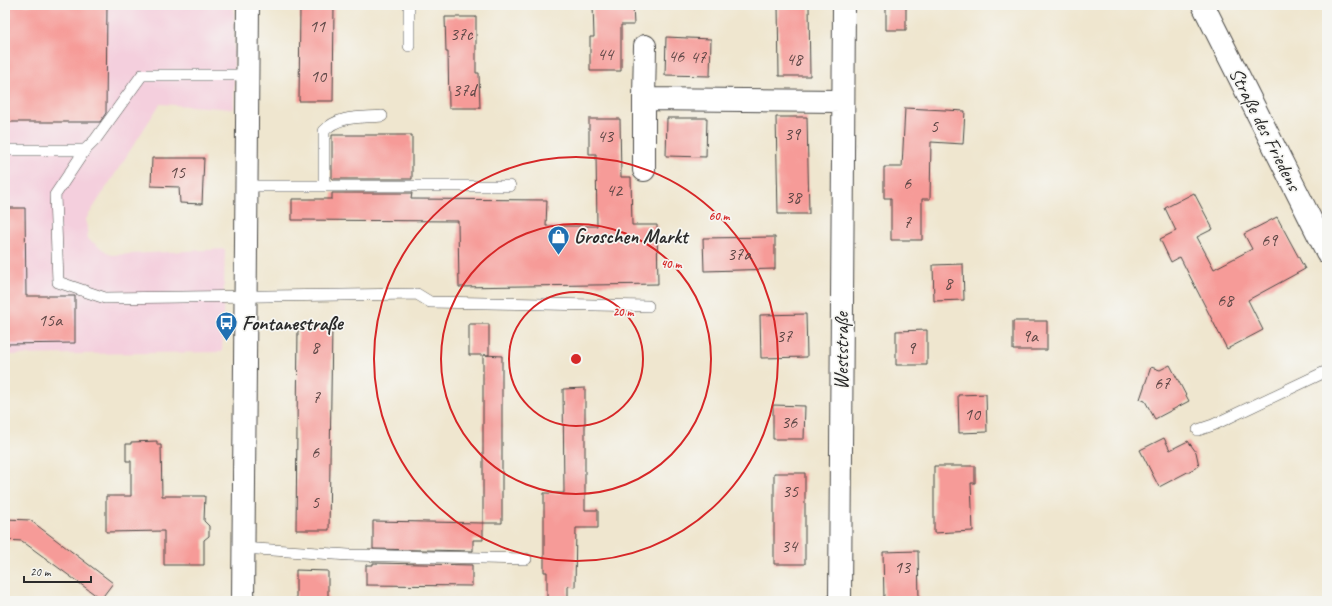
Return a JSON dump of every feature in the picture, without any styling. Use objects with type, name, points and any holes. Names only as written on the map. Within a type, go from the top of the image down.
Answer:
[{"type":"street","points":[[243,601],[248,5]]},
{"type":"street","name":"Weststraße","points":[[840,601],[842,101],[844,5]]},
{"type":"street","name":"Straße des Friedens","points":[[1203,5],[1327,252]]},
{"type":"street","points":[[644,170],[645,46]]},
{"type":"street","points":[[644,99],[842,101]]},
{"type":"lane","points":[[409,5],[409,46]]},
{"type":"lane","points":[[247,75],[142,75],[96,140],[85,150],[55,195],[58,282],[105,298],[416,294],[430,302],[648,306]]},
{"type":"lane","points":[[324,186],[324,131],[331,124],[339,120],[382,116]]},
{"type":"lane","points":[[5,150],[85,150]]},
{"type":"lane","points":[[246,186],[510,186]]},
{"type":"lane","points":[[1198,430],[1213,425],[1327,371]]},
{"type":"lane","points":[[243,548],[349,555],[526,559]]},
{"type":"shaded area","points":[[5,5],[234,5],[234,109],[160,104],[86,219],[88,239],[111,255],[225,249],[222,352],[5,355]]},
{"type":"building","points":[[5,5],[107,5],[106,113],[100,122],[5,122]]},
{"type":"building","points":[[300,5],[334,5],[333,101],[299,101]]},
{"type":"building","points":[[593,5],[633,5],[634,25],[621,25],[621,71],[590,71],[590,37],[594,37]]},
{"type":"building","points":[[778,5],[809,5],[810,76],[779,76]]},
{"type":"building","points":[[886,5],[906,5],[906,30],[886,30]]},
{"type":"building","points":[[445,17],[476,17],[476,73],[479,73],[480,108],[449,108],[448,52],[446,52]]},
{"type":"building","points":[[666,37],[711,39],[710,76],[665,75]]},
{"type":"building","points":[[905,108],[965,111],[963,144],[931,142],[930,199],[922,199],[922,240],[891,240],[891,198],[884,198],[884,167],[902,167]]},
{"type":"building","points":[[776,117],[807,117],[809,214],[778,214]]},
{"type":"building","points":[[667,118],[707,118],[706,157],[666,156]]},
{"type":"building","points":[[589,119],[620,119],[621,177],[631,177],[632,225],[657,225],[658,284],[459,287],[458,221],[292,220],[292,199],[332,199],[332,193],[412,193],[411,199],[547,200],[546,226],[597,226],[596,154],[589,154]]},
{"type":"building","points":[[332,135],[412,135],[412,179],[332,179]]},
{"type":"building","points":[[152,158],[204,158],[202,204],[180,203],[179,187],[151,186]]},
{"type":"building","points":[[1194,193],[1213,229],[1197,237],[1214,269],[1252,249],[1244,234],[1277,217],[1305,269],[1248,300],[1263,330],[1227,349],[1180,257],[1171,262],[1160,239],[1176,231],[1165,208]]},
{"type":"building","points":[[5,208],[25,208],[26,296],[75,296],[75,343],[5,344]]},
{"type":"building","points":[[775,237],[775,269],[704,271],[703,238]]},
{"type":"building","points":[[963,264],[964,300],[934,301],[933,265]]},
{"type":"building","points":[[806,314],[807,357],[761,358],[760,315]]},
{"type":"building","points":[[1013,321],[1047,321],[1047,350],[1013,350]]},
{"type":"building","points":[[469,324],[489,324],[489,355],[484,355],[502,356],[502,523],[483,523],[483,355],[469,355]]},
{"type":"building","points":[[298,326],[332,327],[329,530],[296,530]]},
{"type":"building","points":[[927,330],[927,365],[896,365],[896,331]]},
{"type":"building","points":[[1170,365],[1189,401],[1155,419],[1145,401],[1140,399],[1151,367],[1160,370]]},
{"type":"building","points":[[585,388],[585,510],[598,510],[598,528],[576,528],[575,587],[568,586],[568,601],[547,601],[547,572],[544,572],[544,493],[564,493],[563,389]]},
{"type":"building","points":[[986,394],[987,432],[959,433],[958,395]]},
{"type":"building","points":[[773,405],[805,406],[804,439],[773,439]]},
{"type":"building","points":[[1164,438],[1170,450],[1188,441],[1196,452],[1199,466],[1159,487],[1140,450]]},
{"type":"building","points":[[157,441],[157,445],[161,445],[162,496],[205,496],[204,521],[209,526],[209,536],[204,540],[204,565],[164,565],[164,531],[106,532],[106,496],[131,496],[131,461],[126,461],[126,444],[131,444],[131,442]]},
{"type":"building","points":[[934,466],[975,466],[975,483],[971,483],[973,531],[934,533]]},
{"type":"building","points":[[774,473],[805,473],[805,564],[774,564]]},
{"type":"building","points":[[5,519],[30,520],[113,583],[101,599],[22,541],[5,540]]},
{"type":"building","points":[[373,521],[483,523],[483,540],[473,540],[473,551],[373,549]]},
{"type":"building","points":[[918,551],[919,599],[884,600],[883,552]]},
{"type":"building","points":[[373,563],[472,565],[472,586],[366,585],[366,565],[373,565]]},
{"type":"building","points":[[296,570],[328,571],[328,601],[296,601]]},
{"type":"place","name":"Groschen Markt","points":[[558,256]]},
{"type":"place","name":"Fontanestraße","points":[[227,342]]}]
